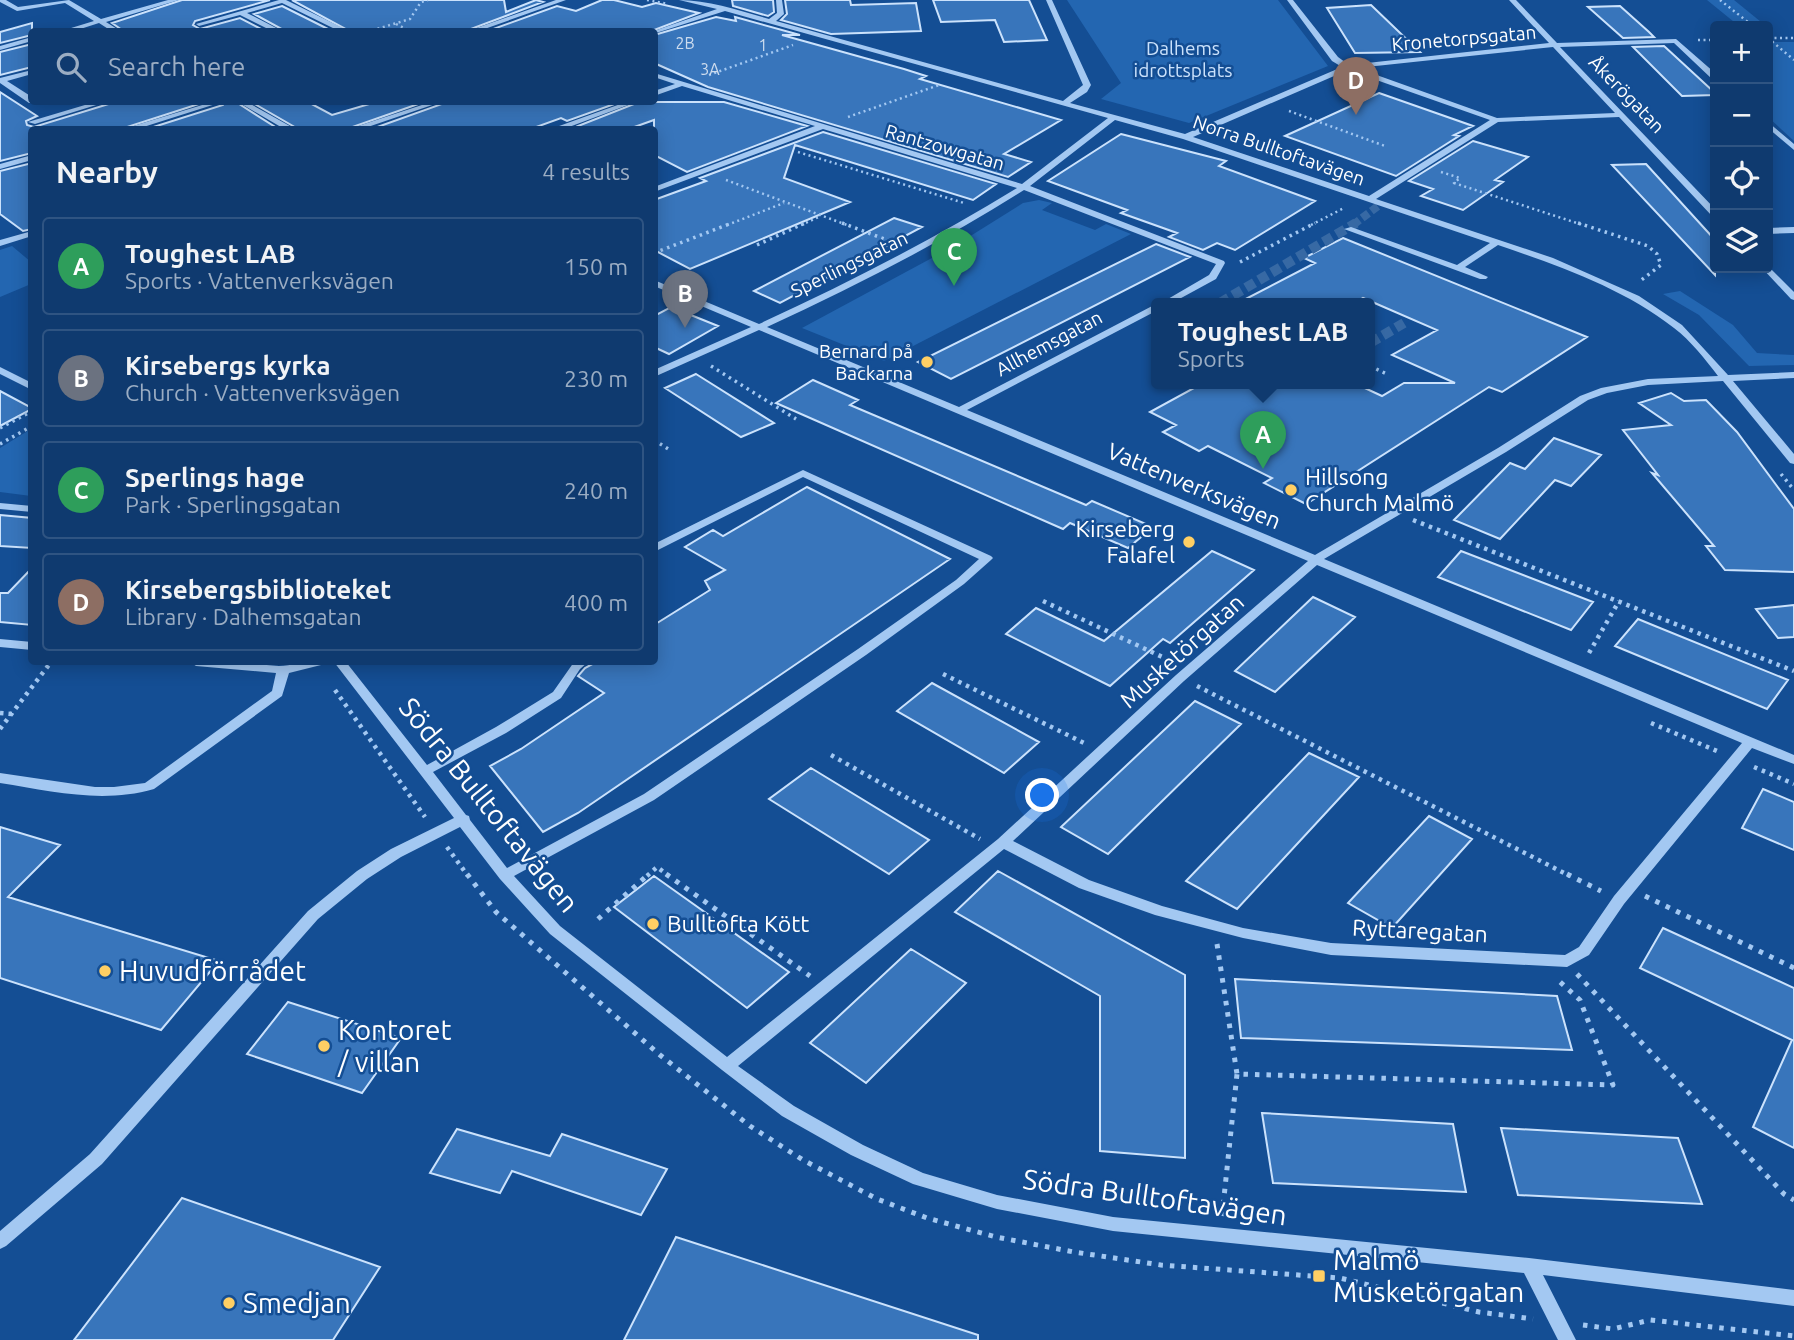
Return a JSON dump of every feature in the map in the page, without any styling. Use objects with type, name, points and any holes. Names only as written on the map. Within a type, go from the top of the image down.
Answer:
[{"type":"street","points":[[1,0],[17,9],[65,1],[112,28]]},
{"type":"street","points":[[76,28],[176,0]]},
{"type":"street","points":[[480,28],[563,0]]},
{"type":"street","name":"Norra Bulltoftavägen","points":[[682,0],[771,21],[1186,137],[1604,281],[1636,298],[1679,327],[1789,449],[1794,461]]},
{"type":"street","points":[[771,21],[781,14],[779,0]]},
{"type":"street","points":[[1049,0],[1087,85],[1066,102]]},
{"type":"street","points":[[1290,0],[1335,59],[1348,67],[1496,120],[1623,115]]},
{"type":"street","name":"Åkerögatan","points":[[1512,0],[1711,210]]},
{"type":"street","points":[[206,28],[199,24],[283,1],[340,28]]},
{"type":"street","points":[[658,31],[725,9]]},
{"type":"street","points":[[240,12],[273,28]]},
{"type":"street","points":[[0,48],[28,40]]},
{"type":"street","points":[[1676,41],[1710,72]]},
{"type":"street","name":"Kronetorpsgatan","points":[[1186,137],[1348,67],[1555,45],[1676,41]]},
{"type":"street","points":[[0,80],[28,73]]},
{"type":"street","name":"Rantzowgatan","points":[[658,76],[1024,187],[1221,263],[1213,277],[1174,298]]},
{"type":"street","points":[[0,80],[28,98]]},
{"type":"street","points":[[658,93],[681,84]]},
{"type":"street","points":[[38,105],[54,116]]},
{"type":"street","points":[[38,126],[32,122],[92,105]]},
{"type":"street","points":[[137,126],[208,105]]},
{"type":"street","points":[[247,105],[286,126]]},
{"type":"street","points":[[362,126],[428,105]]},
{"type":"street","points":[[563,126],[623,105]]},
{"type":"street","name":"Sperlingsgatan","points":[[658,372],[760,327],[903,258],[1024,187],[1115,116]]},
{"type":"street","points":[[1377,203],[1424,165],[1496,120]]},
{"type":"street","points":[[658,188],[820,127]]},
{"type":"street","points":[[1773,129],[1794,148]]},
{"type":"street","points":[[0,167],[28,158]]},
{"type":"street","points":[[1348,229],[1483,277]]},
{"type":"street","points":[[1773,231],[1794,230]]},
{"type":"street","points":[[1,241],[28,234]]},
{"type":"street","points":[[1458,268],[1497,242]]},
{"type":"street","points":[[1771,273],[1794,297]]},
{"type":"street","name":"Vattenverksvägen","points":[[658,285],[1794,760]]},
{"type":"street","name":"Allhemsgatan","points":[[958,411],[1151,310]]},
{"type":"street","points":[[0,370],[28,385]]},
{"type":"street","name":"Musketörgatan","points":[[727,1066],[999,845],[1185,674],[1315,560],[1584,398],[1620,386],[1723,377],[1794,375]]},
{"type":"street","points":[[505,875],[649,797],[862,652],[960,582],[988,558],[803,473],[658,547]]},
{"type":"street","points":[[0,506],[28,509]]},
{"type":"street","points":[[0,642],[28,646]]},
{"type":"street","points":[[229,665],[283,670],[304,665]]},
{"type":"street","name":"Södra Bulltoftavägen","points":[[342,665],[505,875],[555,930],[788,1111],[857,1150],[919,1179],[997,1202],[1113,1224],[1529,1266],[1794,1298]]},
{"type":"street","points":[[425,771],[557,695],[580,665]]},
{"type":"street","points":[[0,778],[96,791],[135,791],[149,786],[278,693],[283,670]]},
{"type":"street","points":[[1567,961],[1584,951],[1624,894],[1750,742]]},
{"type":"street","points":[[0,1241],[96,1159],[313,915],[362,875],[396,853],[464,819]]},
{"type":"street","name":"Ryttaregatan","points":[[999,845],[1084,884],[1160,911],[1214,926],[1331,949],[1567,961]]},
{"type":"street","points":[[1529,1266],[1567,1340]]},
{"type":"path","points":[[381,28],[410,19],[421,2],[428,0]]},
{"type":"path","points":[[1720,0],[1747,21]]},
{"type":"path","points":[[395,24],[404,28]]},
{"type":"path","points":[[1773,38],[1794,38]]},
{"type":"path","points":[[1773,42],[1794,60]]},
{"type":"path","points":[[705,76],[797,44]]},
{"type":"path","points":[[843,119],[940,84]]},
{"type":"path","points":[[1265,103],[1385,146]]},
{"type":"path","points":[[793,150],[975,207]]},
{"type":"path","points":[[1424,165],[1460,178],[1454,183],[1648,246],[1657,254],[1661,265],[1636,284]]},
{"type":"path","points":[[719,178],[897,244]]},
{"type":"path","points":[[658,251],[785,202]]},
{"type":"path","points":[[1240,262],[1354,203]]},
{"type":"path","points":[[757,245],[822,216]]},
{"type":"path","points":[[707,363],[796,419]]},
{"type":"path","points":[[1375,368],[1389,374]]},
{"type":"path","points":[[0,428],[28,413]]},
{"type":"path","points":[[0,444],[28,428]]},
{"type":"path","points":[[658,442],[670,450]]},
{"type":"path","points":[[1413,520],[1794,671]]},
{"type":"path","points":[[1044,601],[1624,894],[1794,968]]},
{"type":"path","points":[[1589,653],[1619,601]]},
{"type":"path","points":[[0,729],[49,665]]},
{"type":"path","points":[[318,665],[496,912],[660,1055],[750,1126],[803,1160],[877,1199],[950,1225],[1074,1252],[1161,1265],[1340,1278],[1479,1312],[1613,1329],[1650,1320],[1794,1336]]},
{"type":"path","points":[[943,674],[1101,751]]},
{"type":"path","points":[[0,712],[13,714]]},
{"type":"path","points":[[831,755],[999,845]]},
{"type":"path","points":[[598,919],[657,867],[825,986]]},
{"type":"path","points":[[1214,926],[1237,1074],[1220,1235]]},
{"type":"path","points":[[1237,1074],[1614,1085],[1580,1000],[1536,960]]},
{"type":"path","points":[[1567,961],[1784,1194],[1794,1200]]},
{"type":"green space","name":"Dalhems idrottsplats","points":[[1067,0],[1278,0],[1328,66],[1189,123],[1101,99],[1121,83]]},
{"type":"green space","points":[[1707,0],[1734,0],[1760,21],[1733,21]]},
{"type":"green space","points":[[1773,42],[1794,42],[1794,141],[1773,122]]},
{"type":"green space","points":[[1039,200],[1052,203],[1042,210],[1095,230],[1106,224],[1131,234],[884,361],[802,328],[956,245],[1023,203]]},
{"type":"green space","points":[[12,246],[28,259],[28,285],[0,297],[0,250]]},
{"type":"green space","points":[[1680,291],[1733,325],[1757,353],[1794,355],[1794,365],[1749,366],[1699,315],[1663,294]]},
{"type":"green space","points":[[28,431],[28,496],[0,492],[0,448]]},
{"type":"building","points":[[182,0],[270,0],[195,21],[193,25],[198,28],[119,28],[112,23]]},
{"type":"building","points":[[292,0],[504,0],[506,12],[536,0],[543,2],[474,28],[344,28]]},
{"type":"building","points":[[602,0],[614,0],[642,7],[656,3],[699,13],[658,29],[496,28],[557,6],[576,11]]},
{"type":"building","points":[[732,0],[773,0],[774,12],[768,16],[733,6]]},
{"type":"building","points":[[785,0],[850,0],[851,5],[916,3],[921,31],[831,34],[781,20],[787,14]]},
{"type":"building","points":[[933,0],[1029,0],[1047,40],[1004,42],[995,20],[941,22]]},
{"type":"building","points":[[1371,5],[1420,52],[1355,53],[1327,8]]},
{"type":"building","points":[[282,6],[326,28],[280,28],[254,14]]},
{"type":"building","points":[[1620,6],[1654,37],[1623,38],[1588,7]]},
{"type":"building","points":[[716,17],[736,21],[735,17],[800,35],[782,35],[926,76],[920,79],[1061,120],[1004,154],[1031,162],[1008,177],[708,87],[658,65],[658,34]]},
{"type":"building","points":[[240,18],[259,28],[204,28]]},
{"type":"building","points":[[32,23],[32,28],[28,28],[28,36],[0,43],[0,32]]},
{"type":"building","points":[[28,45],[28,68],[0,75],[0,52]]},
{"type":"building","points":[[1664,46],[1710,88],[1710,95],[1682,96],[1633,47]]},
{"type":"building","points":[[0,92],[37,116],[26,121],[30,126],[28,126],[28,154],[0,161]]},
{"type":"building","points":[[1379,93],[1473,126],[1454,135],[1459,136],[1396,176],[1285,136]]},
{"type":"building","points":[[658,102],[724,102],[807,126],[687,172],[658,157],[658,126],[654,126],[654,120],[637,126],[578,126],[631,105],[658,105]]},
{"type":"building","points":[[105,105],[196,105],[130,126],[37,126]]},
{"type":"building","points":[[223,105],[241,105],[274,126],[157,126]]},
{"type":"building","points":[[256,105],[314,105],[332,115],[366,105],[415,105],[355,126],[293,126]]},
{"type":"building","points":[[439,105],[612,105],[567,121],[561,118],[539,126],[380,126]]},
{"type":"building","points":[[823,132],[996,184],[973,200],[795,145],[784,178],[850,202],[690,269],[658,252],[658,199],[706,181],[700,178]]},
{"type":"building","points":[[1121,134],[1226,161],[1219,166],[1315,201],[1235,250],[1217,243],[1203,250],[1169,237],[1177,233],[1121,213],[1127,210],[1048,181]]},
{"type":"building","points":[[1473,141],[1528,157],[1495,180],[1503,182],[1463,210],[1421,196],[1433,189],[1409,181]]},
{"type":"building","points":[[28,164],[28,230],[23,231],[0,214],[0,171]]},
{"type":"building","points":[[1646,164],[1710,234],[1710,270],[1612,165]]},
{"type":"building","points":[[894,218],[922,227],[780,303],[754,291]]},
{"type":"building","points":[[1343,238],[1587,337],[1502,392],[1489,387],[1306,504],[1264,483],[1272,478],[1208,446],[1199,451],[1163,432],[1176,425],[1150,412],[1192,389],[1367,389],[1382,396],[1404,383],[1455,383],[1392,355],[1437,330],[1375,303],[1375,298],[1248,298],[1315,263],[1304,258]]},
{"type":"building","points":[[1156,244],[1190,257],[951,379],[918,362]]},
{"type":"building","points":[[671,307],[718,326],[669,354],[658,349],[658,314]]},
{"type":"building","points":[[696,374],[774,423],[741,437],[665,388]]},
{"type":"building","points":[[813,380],[858,400],[850,405],[1086,505],[1092,501],[1153,527],[1128,548],[1070,523],[1063,529],[776,403]]},
{"type":"building","points":[[0,391],[28,406],[28,411],[0,426]]},
{"type":"building","points":[[1671,393],[1684,401],[1706,400],[1737,432],[1794,509],[1794,572],[1725,570],[1706,546],[1714,546],[1652,473],[1658,475],[1623,430],[1671,425],[1639,403]]},
{"type":"building","points":[[1554,438],[1601,455],[1571,486],[1555,480],[1500,539],[1454,520],[1510,463],[1525,469]]},
{"type":"building","points":[[807,487],[950,559],[578,813],[543,832],[490,766],[521,749],[604,693],[578,676],[585,668],[590,665],[658,665],[658,622],[710,590],[705,581],[725,570],[685,547],[713,530],[723,536]]},
{"type":"building","points":[[0,515],[28,518],[28,548],[0,546]]},
{"type":"building","points":[[1212,551],[1254,570],[1170,643],[1163,639],[1110,686],[1006,634],[1036,608],[1104,641]]},
{"type":"building","points":[[1461,551],[1593,602],[1571,630],[1438,577]]},
{"type":"building","points":[[28,572],[28,625],[0,622],[0,593],[8,593]]},
{"type":"building","points":[[1313,597],[1355,617],[1275,692],[1235,671]]},
{"type":"building","points":[[1794,605],[1794,637],[1778,638],[1756,609]]},
{"type":"building","points":[[1638,619],[1788,680],[1767,709],[1615,646]]},
{"type":"building","points":[[932,683],[1039,742],[1004,773],[897,711]]},
{"type":"building","points":[[1195,701],[1241,724],[1108,854],[1061,827]]},
{"type":"building","points":[[1309,753],[1359,777],[1237,909],[1186,881]]},
{"type":"building","points":[[811,768],[929,840],[889,874],[769,799]]},
{"type":"building","points":[[1763,789],[1794,802],[1794,850],[1742,828]]},
{"type":"building","points":[[1429,816],[1472,839],[1392,928],[1348,903]]},
{"type":"building","name":"Huvudförrådet","points":[[0,827],[60,845],[8,897],[219,961],[161,1030],[0,978]]},
{"type":"building","points":[[998,871],[1185,975],[1185,1158],[1100,1151],[1100,996],[955,912]]},
{"type":"building","points":[[654,876],[789,972],[747,1008],[614,907]]},
{"type":"building","points":[[1663,928],[1794,988],[1794,1148],[1753,1127],[1792,1040],[1640,968]]},
{"type":"building","points":[[911,949],[966,983],[866,1083],[810,1043]]},
{"type":"building","points":[[1235,979],[1557,996],[1572,1050],[1241,1038]]},
{"type":"building","name":"Kontoret / villan","points":[[288,1002],[401,1038],[362,1093],[247,1054]]},
{"type":"building","points":[[1262,1113],[1453,1124],[1466,1192],[1273,1183]]},
{"type":"building","points":[[1501,1128],[1678,1138],[1702,1204],[1518,1195]]},
{"type":"building","points":[[457,1129],[550,1156],[562,1134],[667,1169],[641,1215],[512,1171],[500,1193],[430,1173]]},
{"type":"building","name":"Smedjan","points":[[182,1198],[380,1267],[333,1340],[74,1340]]},
{"type":"building","points":[[676,1237],[978,1335],[978,1340],[624,1340]]},
{"type":"tunnel","points":[[1354,224],[1378,206]]},
{"type":"tunnel","points":[[1228,298],[1354,224]]},
{"type":"tunnel","points":[[1375,340],[1404,323]]},
{"type":"place","name":"Kirsebergsbiblioteket","points":[[1356,115]]},
{"type":"place","name":"Sperlings hage","points":[[954,286]]},
{"type":"place","name":"Kirsebergs kyrka","points":[[685,328]]},
{"type":"place","name":"Bernard på Backarna","points":[[927,362]]},
{"type":"place","name":"Toughest LAB","points":[[1263,469]]},
{"type":"place","name":"Hillsong Church Malmö","points":[[1291,490]]},
{"type":"place","name":"Kirseberg Falafel","points":[[1189,542]]},
{"type":"place","name":"Bulltofta Kött","points":[[653,924]]},
{"type":"place","name":"Huvudförrådet","points":[[105,971]]},
{"type":"place","name":"Kontoret / villan","points":[[324,1046]]},
{"type":"place","name":"Malmö Musketörgatan","points":[[1319,1276]]},
{"type":"place","name":"Smedjan","points":[[229,1303]]}]
